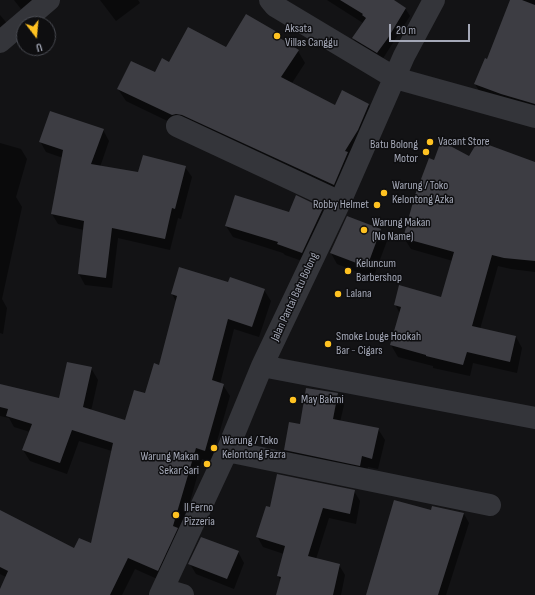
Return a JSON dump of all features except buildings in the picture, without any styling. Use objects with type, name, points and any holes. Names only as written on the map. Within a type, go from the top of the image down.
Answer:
[{"type":"street","points":[[0,42],[49,0]]},
{"type":"street","points":[[270,0],[275,6],[395,78],[535,116]]},
{"type":"street","name":"Jalan Pantai Batu Bolong","points":[[169,593],[262,366],[340,202],[404,56],[434,0]]},
{"type":"street","points":[[177,126],[340,202]]},
{"type":"street","points":[[262,366],[535,418]]},
{"type":"street","points":[[227,451],[490,505]]},
{"type":"place","name":"Aksata Villas Canggu","points":[[277,36]]},
{"type":"place","name":"Vacant Store","points":[[430,142]]},
{"type":"place","name":"Batu Bolong Motor","points":[[426,152]]},
{"type":"place","name":"Warung / Toko Kelontong Azka","points":[[384,193]]},
{"type":"place","name":"Robby Helmet","points":[[377,205]]},
{"type":"place","name":"Warung Makan (No Name)","points":[[364,230]]},
{"type":"place","name":"Keluncum Barbershop","points":[[348,271]]},
{"type":"place","name":"Lalana","points":[[338,294]]},
{"type":"place","name":"Smoke Louge Hookah Bar - Cigars","points":[[328,344]]},
{"type":"place","name":"May Bakmi","points":[[293,400]]},
{"type":"place","name":"Warung / Toko Kelontong Fazra","points":[[214,448]]},
{"type":"place","name":"Warung Makan Sekar Sari","points":[[207,464]]},
{"type":"place","name":"Il Ferno Pizzeria","points":[[176,515]]}]
